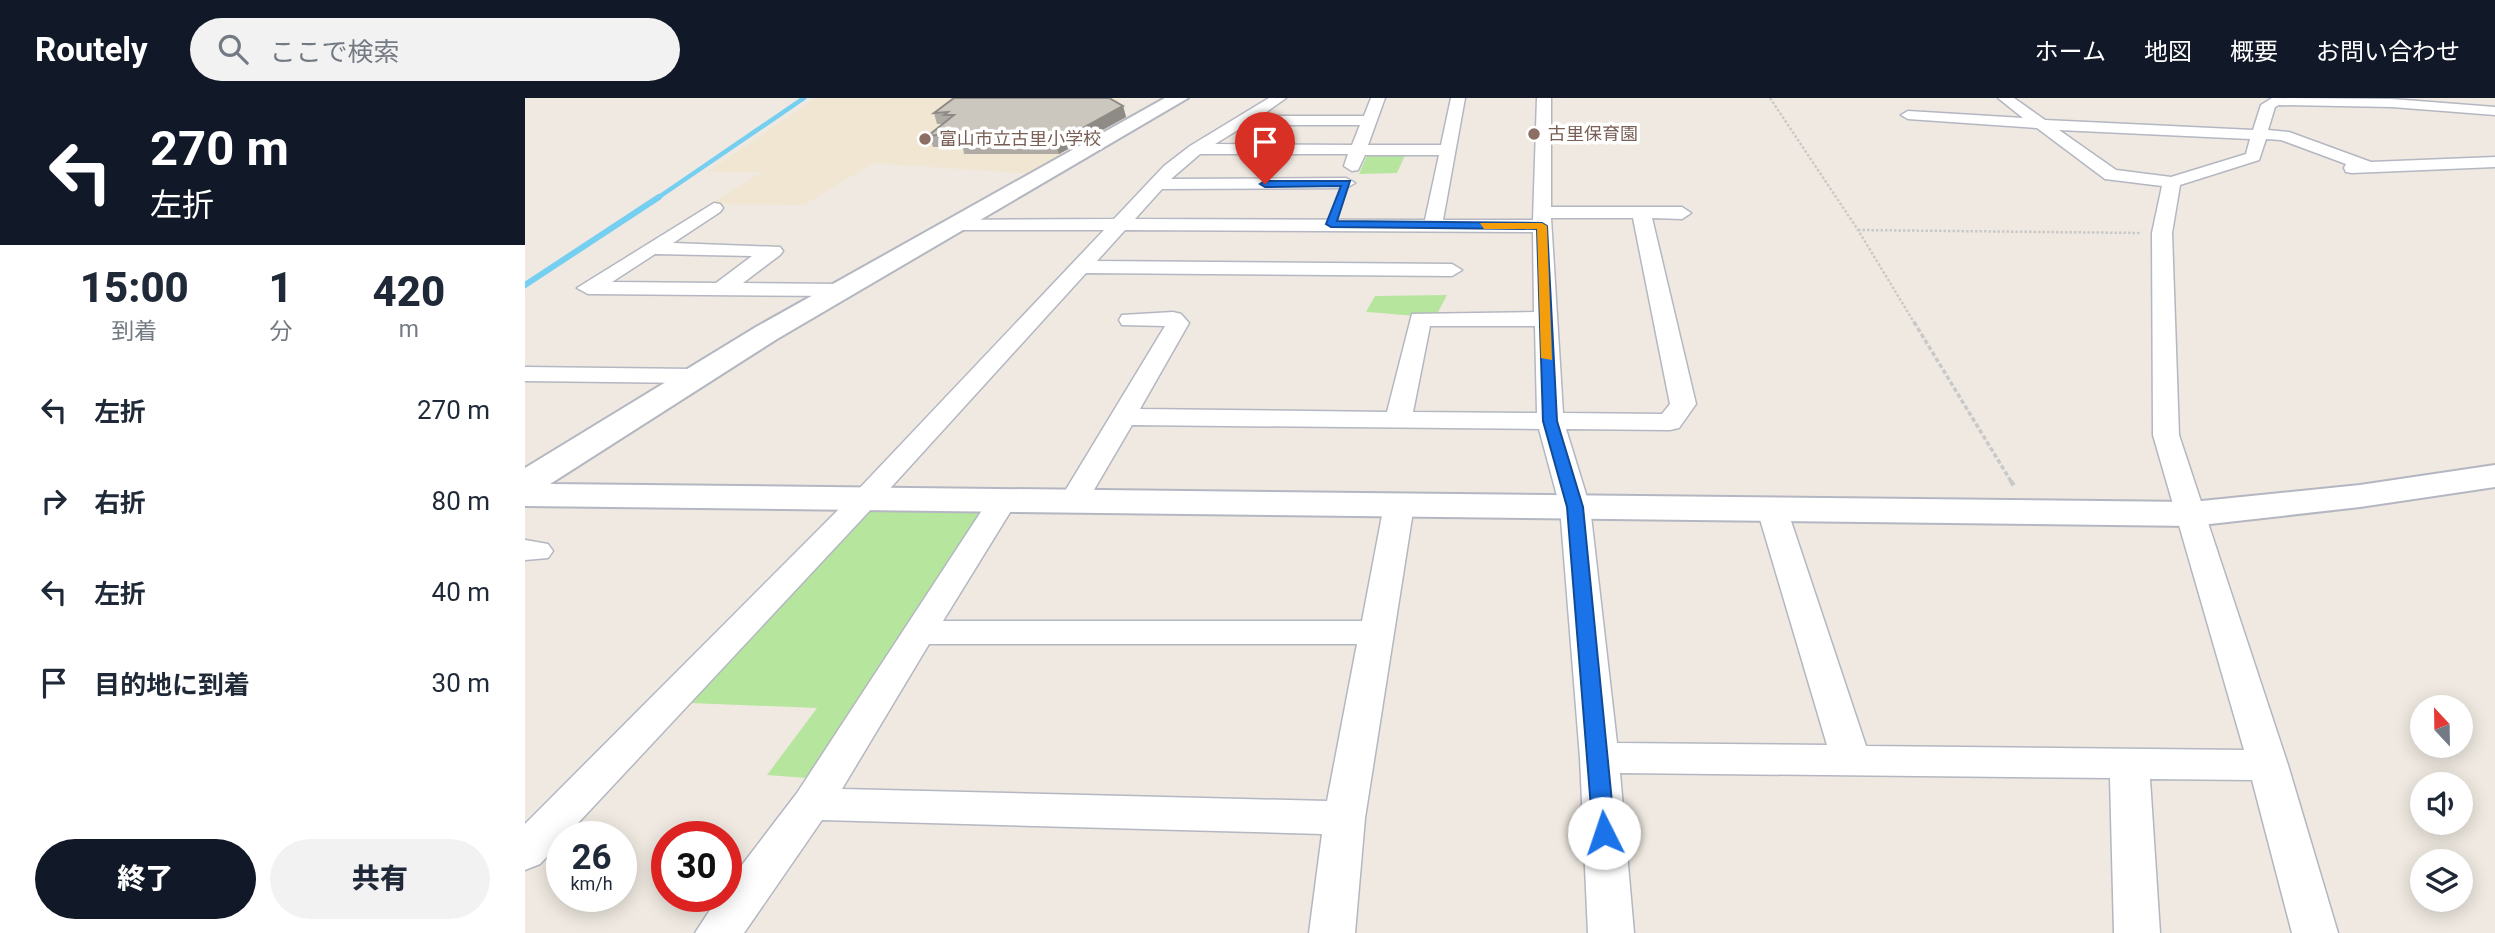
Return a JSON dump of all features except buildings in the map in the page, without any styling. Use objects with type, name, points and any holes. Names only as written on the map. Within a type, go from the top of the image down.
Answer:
[{"type":"street","points":[[525,484],[693,376],[1179,98]]},
{"type":"street","points":[[525,852],[865,499],[1077,267],[1157,184],[1196,149],[1279,98]]},
{"type":"street","points":[[1316,269],[1378,98]]},
{"type":"street","points":[[1433,225],[1458,98]]},
{"type":"street","points":[[1544,98],[1542,219],[1550,421],[1575,507],[1599,758],[1611,933]]},
{"type":"street","points":[[2005,98],[2037,124],[2056,132],[2111,175],[2172,182],[2253,157],[2268,105],[2277,101],[2324,99],[2495,111]]},
{"type":"street","points":[[2483,98],[2495,104]]},
{"type":"street","points":[[1908,115],[2173,133],[2283,135],[2360,167],[2495,162]]},
{"type":"street","points":[[1244,120],[1370,121]]},
{"type":"street","points":[[1196,149],[1448,150]]},
{"type":"street","points":[[2172,182],[2162,233],[2167,435],[2269,765],[2315,933]]},
{"type":"street","points":[[1157,184],[1346,183]]},
{"type":"street","points":[[714,208],[588,288],[840,290]]},
{"type":"street","points":[[956,224],[1433,225],[1641,212],[1682,213]]},
{"type":"street","points":[[1123,417],[1670,422],[1683,404],[1641,212]]},
{"type":"street","points":[[652,248],[773,251],[721,289]]},
{"type":"street","points":[[1077,267],[1452,270]]},
{"type":"street","points":[[1074,502],[1178,323],[1173,319],[1130,320]]},
{"type":"street","points":[[1398,419],[1420,319],[1546,319]]},
{"type":"street","points":[[525,374],[693,376]]},
{"type":"street","points":[[525,495],[2192,514],[2360,496],[2495,476]]},
{"type":"street","points":[[718,933],[811,804],[1002,501]]},
{"type":"street","points":[[1332,933],[1344,818],[1399,505]]},
{"type":"street","points":[[1772,509],[1851,760]]},
{"type":"street","points":[[918,633],[1377,632]]},
{"type":"street","points":[[1599,758],[2269,765]]},
{"type":"street","points":[[2129,762],[2137,933]]},
{"type":"street","points":[[811,804],[1344,818]]},
{"type":"path","points":[[1769,98],[1858,230],[2030,512]]},
{"type":"path","points":[[1858,230],[2162,233]]},
{"type":"shaded area","name":"富山市立古里小学校","points":[[816,98],[1123,98],[1097,113],[1135,116],[1034,174],[873,163],[804,205],[710,204],[763,172],[707,172]]},
{"type":"green space","points":[[1368,153],[1406,153],[1397,173],[1359,174]]},
{"type":"green space","points":[[1447,295],[1436,316],[1366,312],[1375,296]]},
{"type":"green space","points":[[872,507],[985,509],[807,778],[767,775],[817,708],[690,703]]},
{"type":"waterway","points":[[657,198],[804,98]]},
{"type":"waterway","points":[[525,285],[657,198]]},
{"type":"slow traffic","points":[[1484,226],[1542,226],[1548,358]]},
{"type":"place","name":"古里保育園","points":[[1534,134]]},
{"type":"place","name":"富山市立古里小学校","points":[[925,139]]},
{"type":"route","points":[[1265,184],[1346,183],[1331,224],[1542,226],[1550,421],[1575,507],[1604,833]]}]
